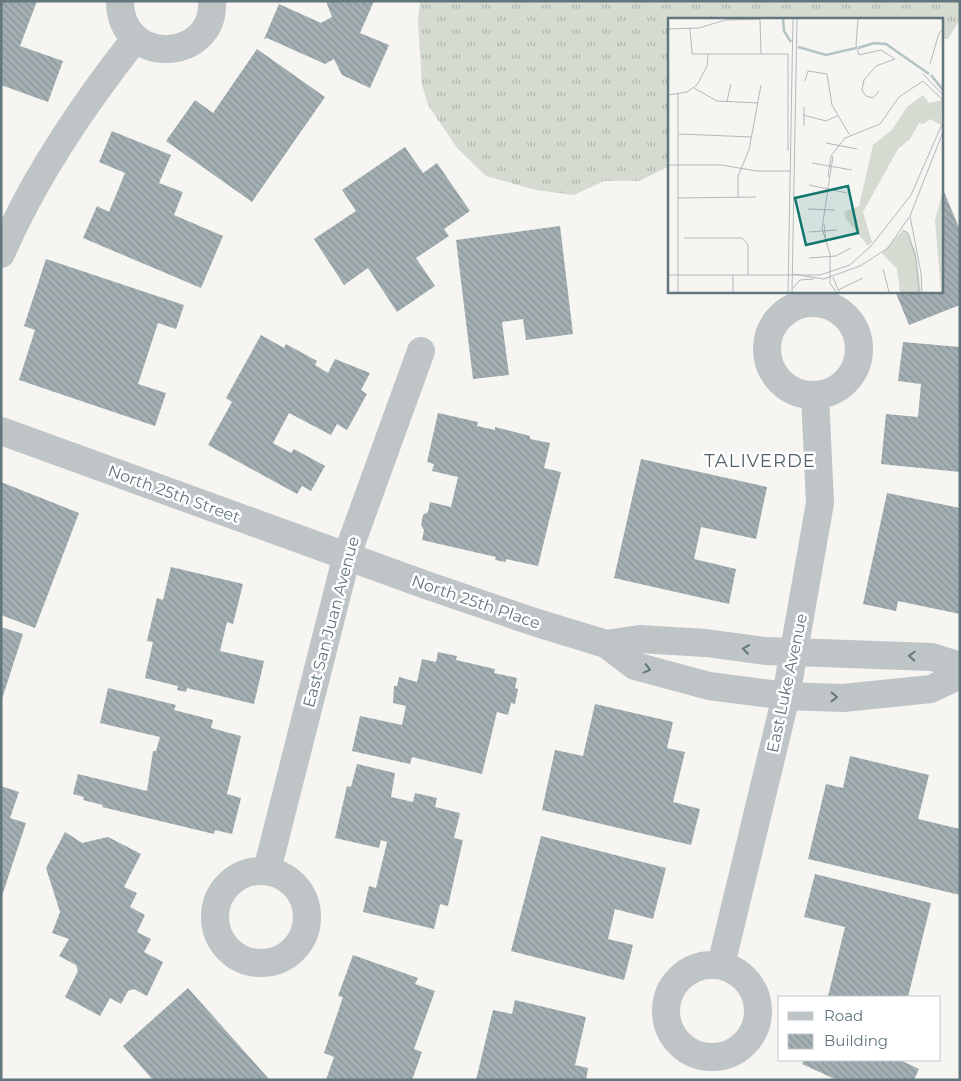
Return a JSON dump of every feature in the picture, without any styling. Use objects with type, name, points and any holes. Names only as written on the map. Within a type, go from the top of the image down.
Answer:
[{"type":"street","points":[[120,1],[120,12],[125,27],[136,39],[148,47],[162,50],[177,49],[190,43],[201,34],[209,21],[212,1]]},
{"type":"street","points":[[1,254],[38,179],[110,71],[136,39]]},
{"type":"street","name":"East San Juan Avenue","points":[[267,870],[347,555],[422,351]]},
{"type":"street","name":"East Luke Avenue","points":[[721,965],[786,696],[820,503],[815,396]]},
{"type":"street","name":"North 25th Street","points":[[1,431],[123,477],[347,555]]},
{"type":"street","name":"North 25th Place","points":[[347,555],[534,622],[606,644],[635,666],[709,686],[786,696]]},
{"type":"street","name":"North 25th Place","points":[[606,644],[639,638],[794,652]]},
{"type":"street","points":[[794,652],[932,657],[960,666]]},
{"type":"street","points":[[786,696],[843,698],[931,689],[960,674]]},
{"type":"green space","points":[[420,1],[960,1],[960,19],[948,39],[944,39],[944,18],[668,18],[668,167],[639,181],[604,181],[574,195],[536,190],[486,176],[457,148],[428,105],[422,85],[418,20]]},
{"type":"building","points":[[1,1],[37,1],[20,46],[63,61],[48,102],[1,85]]},
{"type":"building","points":[[326,1],[374,1],[360,33],[389,45],[370,88],[342,75],[334,59],[325,64],[267,38],[264,39],[279,4],[321,23],[332,17]]},
{"type":"building","points":[[257,49],[325,97],[252,202],[166,141],[195,100],[213,113]]},
{"type":"building","points":[[112,131],[171,155],[159,183],[183,192],[174,215],[223,236],[201,288],[83,238],[97,206],[109,212],[125,173],[99,162]]},
{"type":"building","points":[[405,147],[423,173],[437,163],[470,211],[444,229],[449,236],[416,258],[435,286],[397,312],[368,268],[344,285],[314,239],[356,211],[342,190]]},
{"type":"building","points":[[944,192],[960,230],[960,305],[909,325],[895,292],[944,292]]},
{"type":"building","points":[[560,226],[573,334],[526,340],[523,319],[502,322],[509,375],[473,379],[456,240]]},
{"type":"building","points":[[46,259],[184,305],[176,329],[158,323],[138,384],[166,393],[155,426],[19,380],[35,330],[24,326]]},
{"type":"building","points":[[261,335],[284,348],[286,344],[317,361],[315,365],[328,373],[335,359],[370,373],[361,390],[367,394],[347,430],[337,424],[331,435],[289,413],[273,443],[291,453],[294,449],[325,466],[311,491],[302,486],[297,494],[208,445],[232,402],[226,398]]},
{"type":"building","points":[[903,342],[960,347],[960,472],[881,464],[886,414],[918,417],[921,384],[898,381]]},
{"type":"building","points":[[438,413],[478,422],[477,426],[495,430],[495,427],[530,436],[530,439],[550,443],[544,468],[561,472],[538,566],[506,559],[506,562],[495,560],[496,557],[422,540],[424,530],[421,525],[423,515],[428,512],[430,502],[451,507],[458,477],[432,471],[434,464],[427,462]]},
{"type":"building","points":[[641,459],[767,487],[756,539],[701,527],[694,559],[736,569],[729,604],[614,578]]},
{"type":"building","points":[[1,482],[79,513],[35,628],[1,615]]},
{"type":"building","points":[[887,493],[960,508],[960,614],[898,601],[896,611],[863,604]]},
{"type":"building","points":[[171,567],[243,584],[233,624],[227,622],[220,651],[264,661],[254,704],[187,688],[186,692],[177,690],[178,686],[145,678],[153,642],[147,641],[157,598],[163,600]]},
{"type":"building","points":[[1,627],[23,634],[2,699],[1,699]]},
{"type":"building","points":[[438,652],[457,656],[456,660],[495,669],[494,673],[517,678],[515,688],[518,689],[515,704],[511,703],[508,715],[497,712],[482,774],[412,757],[410,764],[352,751],[360,716],[402,725],[406,706],[393,703],[394,686],[397,686],[399,677],[417,682],[422,659],[436,662]]},
{"type":"building","points":[[108,688],[176,705],[174,710],[213,720],[211,728],[241,736],[227,794],[241,798],[232,834],[215,830],[214,834],[102,807],[103,805],[83,800],[84,797],[73,794],[78,774],[147,791],[153,751],[156,751],[160,737],[100,723]]},
{"type":"building","points":[[595,704],[673,722],[667,748],[685,752],[673,802],[700,809],[691,845],[542,810],[555,750],[583,756]]},
{"type":"building","points":[[850,756],[929,775],[918,819],[960,829],[960,895],[808,859],[826,784],[843,788]]},
{"type":"building","points":[[357,764],[395,773],[391,797],[413,802],[415,793],[437,798],[435,807],[460,813],[454,838],[463,840],[448,906],[440,904],[434,929],[363,912],[369,886],[376,888],[387,842],[381,840],[379,848],[335,838],[347,786],[351,787]]},
{"type":"building","points":[[1,786],[19,792],[10,818],[26,823],[2,896]]},
{"type":"building","points":[[65,832],[82,843],[108,837],[141,854],[124,887],[137,893],[130,907],[145,915],[137,932],[151,939],[144,952],[163,962],[147,996],[134,989],[128,991],[121,1004],[110,998],[100,1016],[65,997],[78,971],[76,965],[59,956],[69,939],[52,933],[60,912],[46,868]]},
{"type":"building","points":[[541,836],[666,868],[653,919],[615,909],[608,939],[633,945],[624,980],[511,951]]},
{"type":"building","points":[[815,874],[931,903],[908,996],[828,996],[845,927],[804,917]]},
{"type":"building","points":[[353,955],[418,978],[415,984],[435,991],[414,1049],[422,1052],[412,1080],[326,1080],[334,1057],[324,1053],[343,997],[338,996]]},
{"type":"building","points":[[188,988],[268,1078],[266,1080],[153,1080],[123,1046]]},
{"type":"building","points":[[515,1000],[586,1017],[575,1065],[588,1068],[586,1080],[476,1080],[493,1010],[512,1014]]},
{"type":"building","points":[[804,1061],[902,1061],[919,1069],[914,1080],[837,1080],[802,1064]]},
{"type":"district","name":"TALIVERDE","points":[[760,461]]}]
